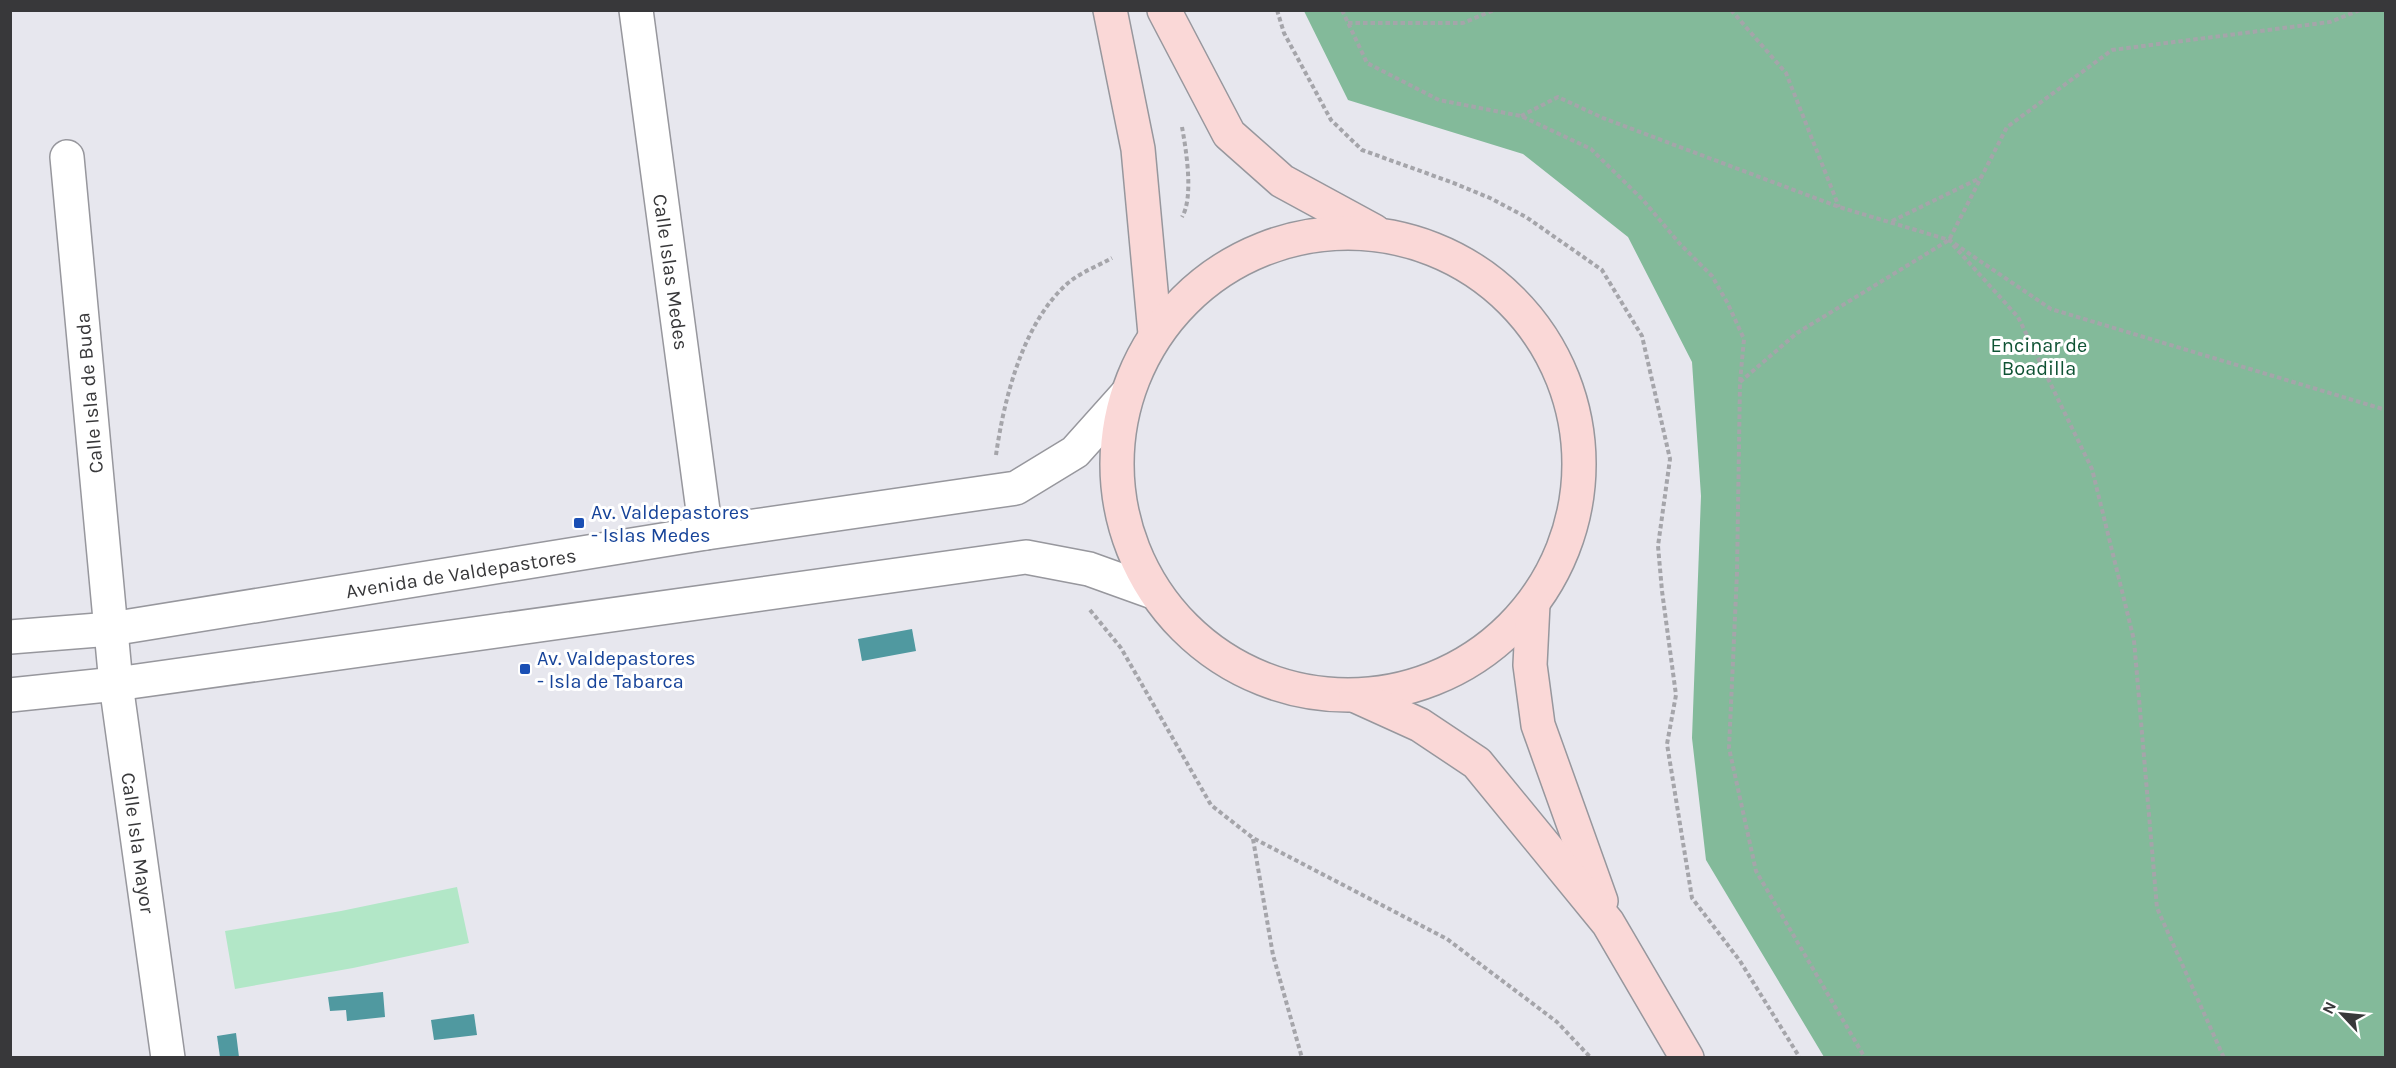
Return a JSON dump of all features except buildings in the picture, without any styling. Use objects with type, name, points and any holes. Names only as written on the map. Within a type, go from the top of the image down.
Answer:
[{"type":"street","name":"Calle Islas Medes","points":[[636,10],[705,533]]},
{"type":"street","points":[[1110,10],[1138,149],[1155,334]]},
{"type":"street","points":[[1164,10],[1229,134],[1282,181],[1376,232],[1443,251],[1501,288],[1545,341],[1573,405],[1580,474],[1566,543],[1533,604],[1484,652],[1423,684],[1356,696],[1297,691],[1241,671],[1192,637],[1153,592],[1125,530],[1115,462],[1126,395],[1155,334],[1198,286],[1252,252],[1312,233],[1376,232]]},
{"type":"street","name":"Calle Isla de Buda","points":[[67,157],[111,628]]},
{"type":"street","name":"Avenida de Valdepastores","points":[[10,637],[111,628],[705,533],[1016,488],[1075,452],[1126,395]]},
{"type":"street","points":[[10,695],[116,684],[1026,556],[1089,569],[1153,592]]},
{"type":"street","points":[[1533,604],[1530,664],[1538,725],[1608,923]]},
{"type":"street","name":"Calle Isla Mayor","points":[[111,628],[116,684],[168,1058]]},
{"type":"street","points":[[1356,696],[1420,725],[1477,763],[1608,923],[1687,1058]]},
{"type":"path","points":[[1277,10],[1284,33],[1331,120],[1362,150],[1470,190],[1526,217],[1602,270],[1642,336],[1670,459],[1658,546],[1676,695],[1667,744],[1692,898],[1740,961],[1800,1058]]},
{"type":"path","points":[[1342,10],[1367,63],[1438,100],[1521,116],[1591,149],[1643,200],[1680,244],[1712,276],[1744,339],[1740,382],[1737,573],[1729,748],[1756,871],[1865,1058]]},
{"type":"path","points":[[1348,23],[1463,22],[1494,10]]},
{"type":"path","points":[[1731,10],[1786,73],[1839,207]]},
{"type":"path","points":[[1740,382],[1797,333],[1949,240],[2007,127],[2112,50],[2330,22],[2360,10]]},
{"type":"path","points":[[1521,116],[1558,97],[1603,118],[1839,207],[1949,240],[2051,309],[2385,410]]},
{"type":"path","points":[[991,492],[1000,431],[1022,348],[1034,327],[1068,283],[1087,271],[1161,235],[1178,223],[1186,210],[1186,156],[1181,125]]},
{"type":"path","points":[[1891,221],[1981,178]]},
{"type":"path","points":[[1949,240],[2018,317],[2092,469],[2134,640],[2157,908],[2224,1058]]},
{"type":"path","points":[[1088,608],[1121,648],[1211,805],[1253,838],[1447,939],[1557,1022],[1591,1058]]},
{"type":"path","points":[[1253,838],[1273,955],[1302,1058]]},
{"type":"green space","name":"Encinar de Boadilla","points":[[1304,11],[2385,11],[2385,1057],[1824,1057],[1706,860],[1692,738],[1701,496],[1692,362],[1628,237],[1523,154],[1348,100]]},
{"type":"green space","points":[[457,887],[469,943],[353,968],[235,989],[225,931],[341,911]]},
{"type":"water","points":[[912,629],[916,651],[862,661],[858,639]]},
{"type":"water","points":[[383,992],[385,1017],[347,1021],[346,1010],[330,1011],[328,997]]},
{"type":"water","points":[[474,1014],[477,1035],[434,1040],[431,1020]]},
{"type":"water","points":[[236,1033],[239,1057],[220,1057],[217,1036]]},
{"type":"place","name":"Av. Valdepastores - Islas Medes","points":[[579,523]]},
{"type":"place","name":"Av. Valdepastores - Isla de Tabarca","points":[[525,669]]}]
